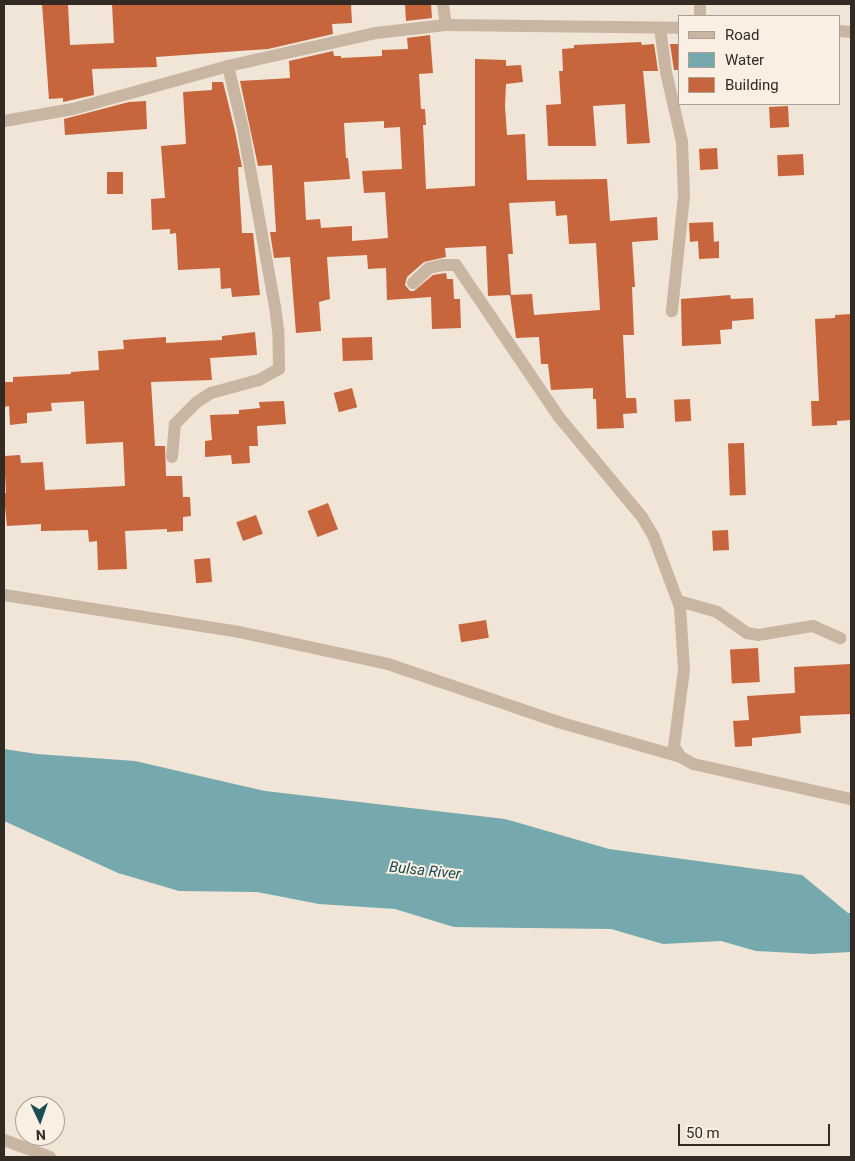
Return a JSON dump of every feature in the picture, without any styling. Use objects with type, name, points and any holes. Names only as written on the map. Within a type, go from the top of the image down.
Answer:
[{"type":"street","points":[[443,4],[446,25]]},
{"type":"street","points":[[4,121],[73,109],[228,66],[376,33],[446,25],[678,28]]},
{"type":"street","points":[[660,28],[666,72],[682,142],[684,196],[672,311]]},
{"type":"street","points":[[172,458],[175,424],[197,402],[211,393],[259,380],[279,369],[278,330],[275,307],[243,129],[228,66]]},
{"type":"street","points":[[413,283],[429,268],[456,265],[559,417],[642,517],[653,535],[679,601],[684,670],[674,747],[681,757]]},
{"type":"street","points":[[4,595],[239,632],[388,664],[558,722],[681,757],[693,764],[851,799]]},
{"type":"street","points":[[679,601],[717,612],[747,633],[758,635],[813,626],[840,638]]},
{"type":"street","points":[[4,1140],[50,1157]]},
{"type":"water","name":"Bulsa River","points":[[4,749],[37,754],[135,761],[265,791],[505,819],[609,849],[802,875],[848,913],[851,913],[851,952],[812,954],[756,951],[721,941],[663,944],[611,929],[454,927],[395,909],[319,904],[257,892],[179,891],[118,873],[4,821]]},
{"type":"building","points":[[42,4],[68,4],[70,45],[114,43],[112,4],[351,4],[352,23],[332,24],[333,34],[268,49],[156,57],[157,67],[92,69],[94,95],[63,102],[63,98],[49,99]]},
{"type":"building","points":[[405,4],[431,4],[432,18],[406,21]]},
{"type":"building","points":[[430,35],[433,73],[419,74],[421,109],[425,109],[426,125],[423,125],[426,189],[475,186],[475,59],[506,60],[506,66],[521,65],[523,82],[506,84],[505,106],[507,135],[525,134],[527,180],[607,179],[610,221],[657,217],[658,240],[632,242],[635,287],[632,287],[634,335],[623,335],[626,398],[636,398],[637,413],[623,414],[624,428],[597,429],[596,399],[593,399],[593,388],[551,390],[548,364],[541,364],[539,337],[516,338],[510,295],[488,296],[486,246],[445,248],[446,257],[424,262],[407,277],[405,285],[410,291],[414,291],[433,275],[446,273],[447,279],[453,279],[454,299],[460,299],[461,328],[432,329],[431,297],[387,300],[386,268],[368,269],[367,255],[327,257],[330,299],[319,302],[321,331],[296,333],[290,257],[274,258],[270,232],[276,232],[272,165],[258,166],[240,81],[290,78],[289,61],[333,51],[334,56],[341,56],[341,58],[382,56],[382,50],[408,49],[407,38]],"holes":[[[384,121],[384,128],[400,127],[402,169],[362,171],[364,193],[385,192],[388,238],[352,241],[352,226],[321,228],[320,219],[306,220],[304,182],[350,179],[348,158],[346,158],[344,123]],[[555,201],[556,216],[567,215],[569,244],[596,243],[600,310],[534,315],[532,294],[511,295],[508,254],[513,254],[509,203]]]},
{"type":"building","points":[[641,42],[642,45],[654,44],[658,71],[643,71],[650,143],[627,144],[625,104],[593,106],[596,146],[548,146],[546,105],[561,104],[559,71],[563,71],[562,49],[574,48],[574,45]]},
{"type":"building","points":[[670,44],[678,44],[678,70],[674,70]]},
{"type":"building","points":[[212,82],[223,82],[235,131],[242,167],[238,167],[242,233],[253,233],[260,295],[232,297],[231,288],[221,289],[220,268],[178,270],[176,233],[170,234],[170,229],[152,230],[151,199],[165,198],[161,146],[186,144],[183,92],[212,90]]},
{"type":"building","points":[[146,101],[147,129],[65,135],[64,119],[129,102]]},
{"type":"building","points":[[788,106],[789,127],[770,128],[769,107]]},
{"type":"building","points":[[717,148],[718,169],[700,170],[699,149]]},
{"type":"building","points":[[803,154],[804,175],[778,176],[777,155]]},
{"type":"building","points":[[107,172],[123,172],[123,194],[107,194]]},
{"type":"building","points":[[713,222],[714,242],[719,241],[719,258],[699,259],[698,241],[690,242],[689,223]]},
{"type":"building","points":[[730,295],[731,299],[753,298],[754,319],[732,321],[732,329],[720,330],[721,344],[682,346],[681,299]]},
{"type":"building","points":[[851,314],[851,420],[837,421],[837,425],[812,426],[811,401],[819,401],[815,319],[835,318],[835,315]]},
{"type":"building","points":[[255,332],[257,355],[210,358],[212,380],[151,382],[155,446],[165,446],[166,476],[182,476],[183,497],[190,497],[191,516],[183,517],[183,531],[167,532],[167,529],[125,531],[127,569],[98,570],[97,541],[89,542],[88,530],[41,531],[41,524],[7,526],[4,497],[4,493],[6,493],[4,456],[20,455],[21,463],[43,462],[45,490],[125,486],[123,442],[86,444],[84,401],[51,403],[52,411],[27,413],[27,423],[10,425],[9,406],[4,407],[4,382],[13,382],[13,377],[71,374],[71,372],[99,370],[98,351],[124,349],[123,340],[166,337],[166,343],[222,340],[222,336]]},
{"type":"building","points":[[372,337],[373,360],[343,361],[342,338]]},
{"type":"building","points":[[352,388],[357,407],[339,412],[334,393]]},
{"type":"building","points":[[690,399],[691,421],[675,422],[674,400]]},
{"type":"building","points":[[284,401],[286,424],[257,426],[258,446],[249,446],[250,463],[232,464],[231,455],[205,457],[205,441],[212,440],[210,415],[239,414],[239,410],[260,408],[259,402]]},
{"type":"building","points":[[744,443],[746,495],[730,496],[728,444]]},
{"type":"building","points":[[328,503],[338,529],[317,537],[307,511]]},
{"type":"building","points":[[256,515],[263,534],[243,541],[236,522]]},
{"type":"building","points":[[728,530],[729,550],[713,551],[712,531]]},
{"type":"building","points":[[210,558],[212,582],[196,583],[194,559]]},
{"type":"building","points":[[486,620],[489,638],[461,642],[458,624]]},
{"type":"building","points":[[758,648],[760,682],[732,683],[730,649]]},
{"type":"building","points":[[851,664],[851,714],[800,716],[801,733],[752,738],[752,746],[735,747],[733,721],[749,720],[747,696],[795,693],[794,667]]}]
